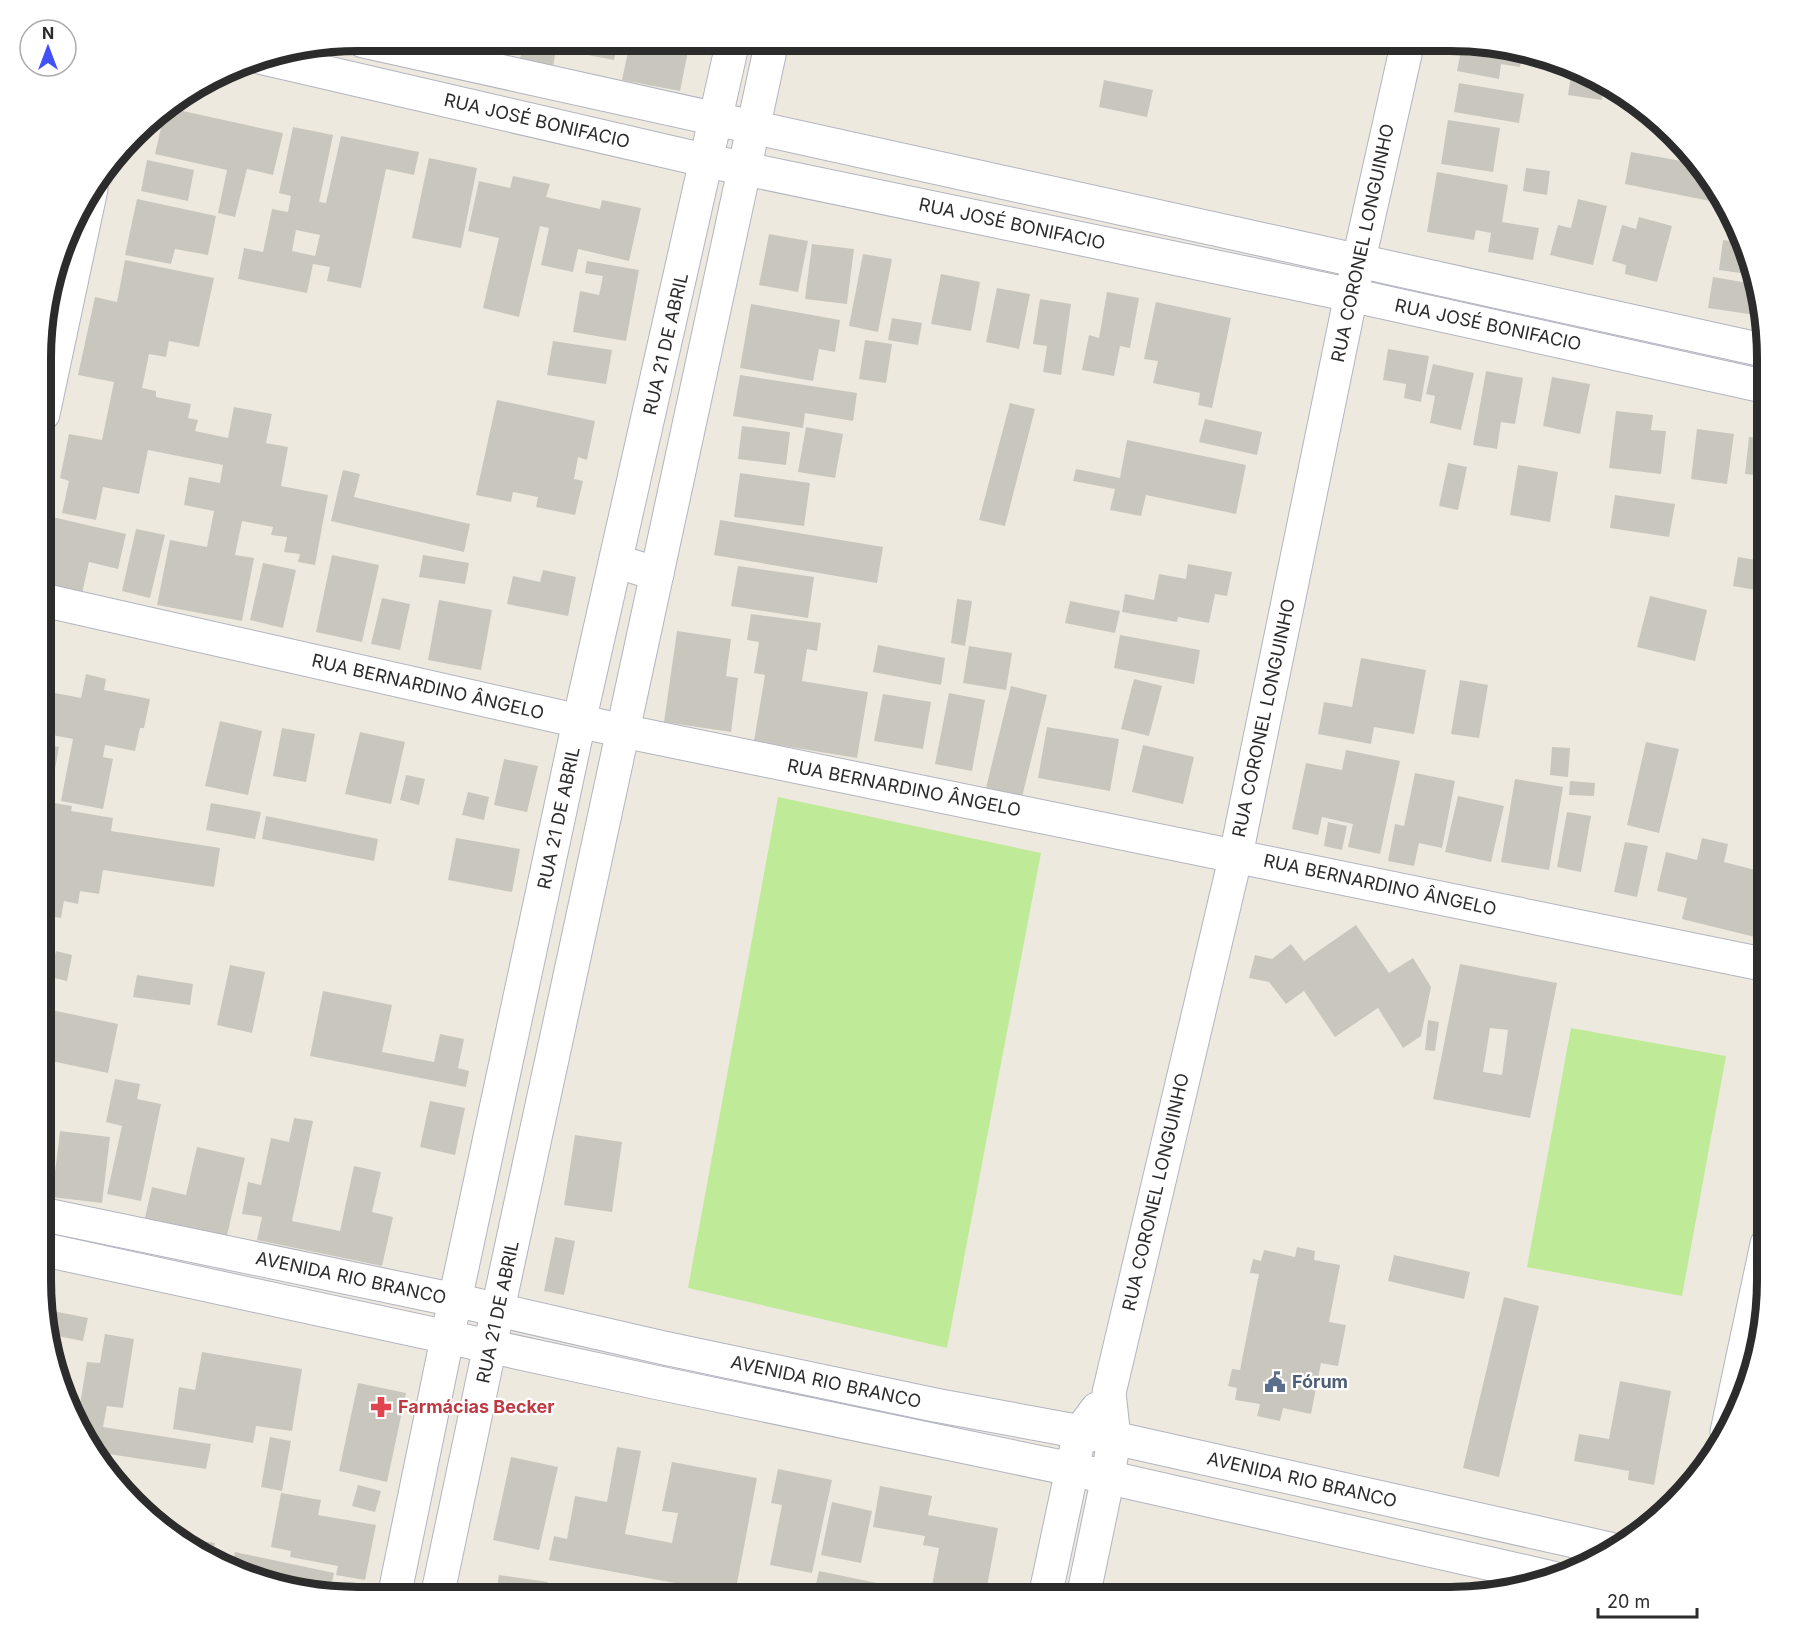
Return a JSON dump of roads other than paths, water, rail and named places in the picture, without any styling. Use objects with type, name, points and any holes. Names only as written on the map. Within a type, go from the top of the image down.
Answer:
[{"type":"street","name":"RUA JOSÉ BONIFACIO","points":[[412,51],[1757,349]]},
{"type":"street","name":"RUA 21 DE ABRIL","points":[[396,1587],[455,1300],[579,722],[732,51]]},
{"type":"street","name":"RUA 21 DE ABRIL","points":[[439,1587],[770,51]]},
{"type":"street","name":"RUA CORONEL LONGUINHO","points":[[1085,1587],[1114,1438],[1109,1393],[1236,855],[1351,295],[1406,51]]},
{"type":"street","name":"RUA JOSÉ BONIFACIO","points":[[278,61],[708,161],[1351,295],[1757,385]]},
{"type":"street","points":[[52,346],[56,311],[81,226]]},
{"type":"street","points":[[676,300],[715,307]]},
{"type":"street","points":[[616,561],[657,574]]},
{"type":"street","name":"RUA BERNARDINO ÂNGELO","points":[[51,602],[579,722],[1757,963]]},
{"type":"street","name":"AVENIDA RIO BRANCO","points":[[51,1216],[455,1300],[664,1348],[934,1405],[1114,1438],[1601,1547]]},
{"type":"street","points":[[157,1275],[165,1240]]},
{"type":"street","name":"AVENIDA RIO BRANCO","points":[[51,1251],[659,1383],[1071,1469],[1537,1574]]},
{"type":"street","points":[[1735,1394],[1756,1294]]},
{"type":"street","points":[[659,1383],[664,1348]]},
{"type":"street","name":"RUA CORONEL LONGUINHO","points":[[1047,1587],[1080,1432],[1109,1393]]},
{"type":"street","points":[[928,1439],[934,1405]]},
{"type":"place","name":"Fórum","points":[[1275,1382]]},
{"type":"place","name":"Farmácias Becker","points":[[381,1407]]}]
